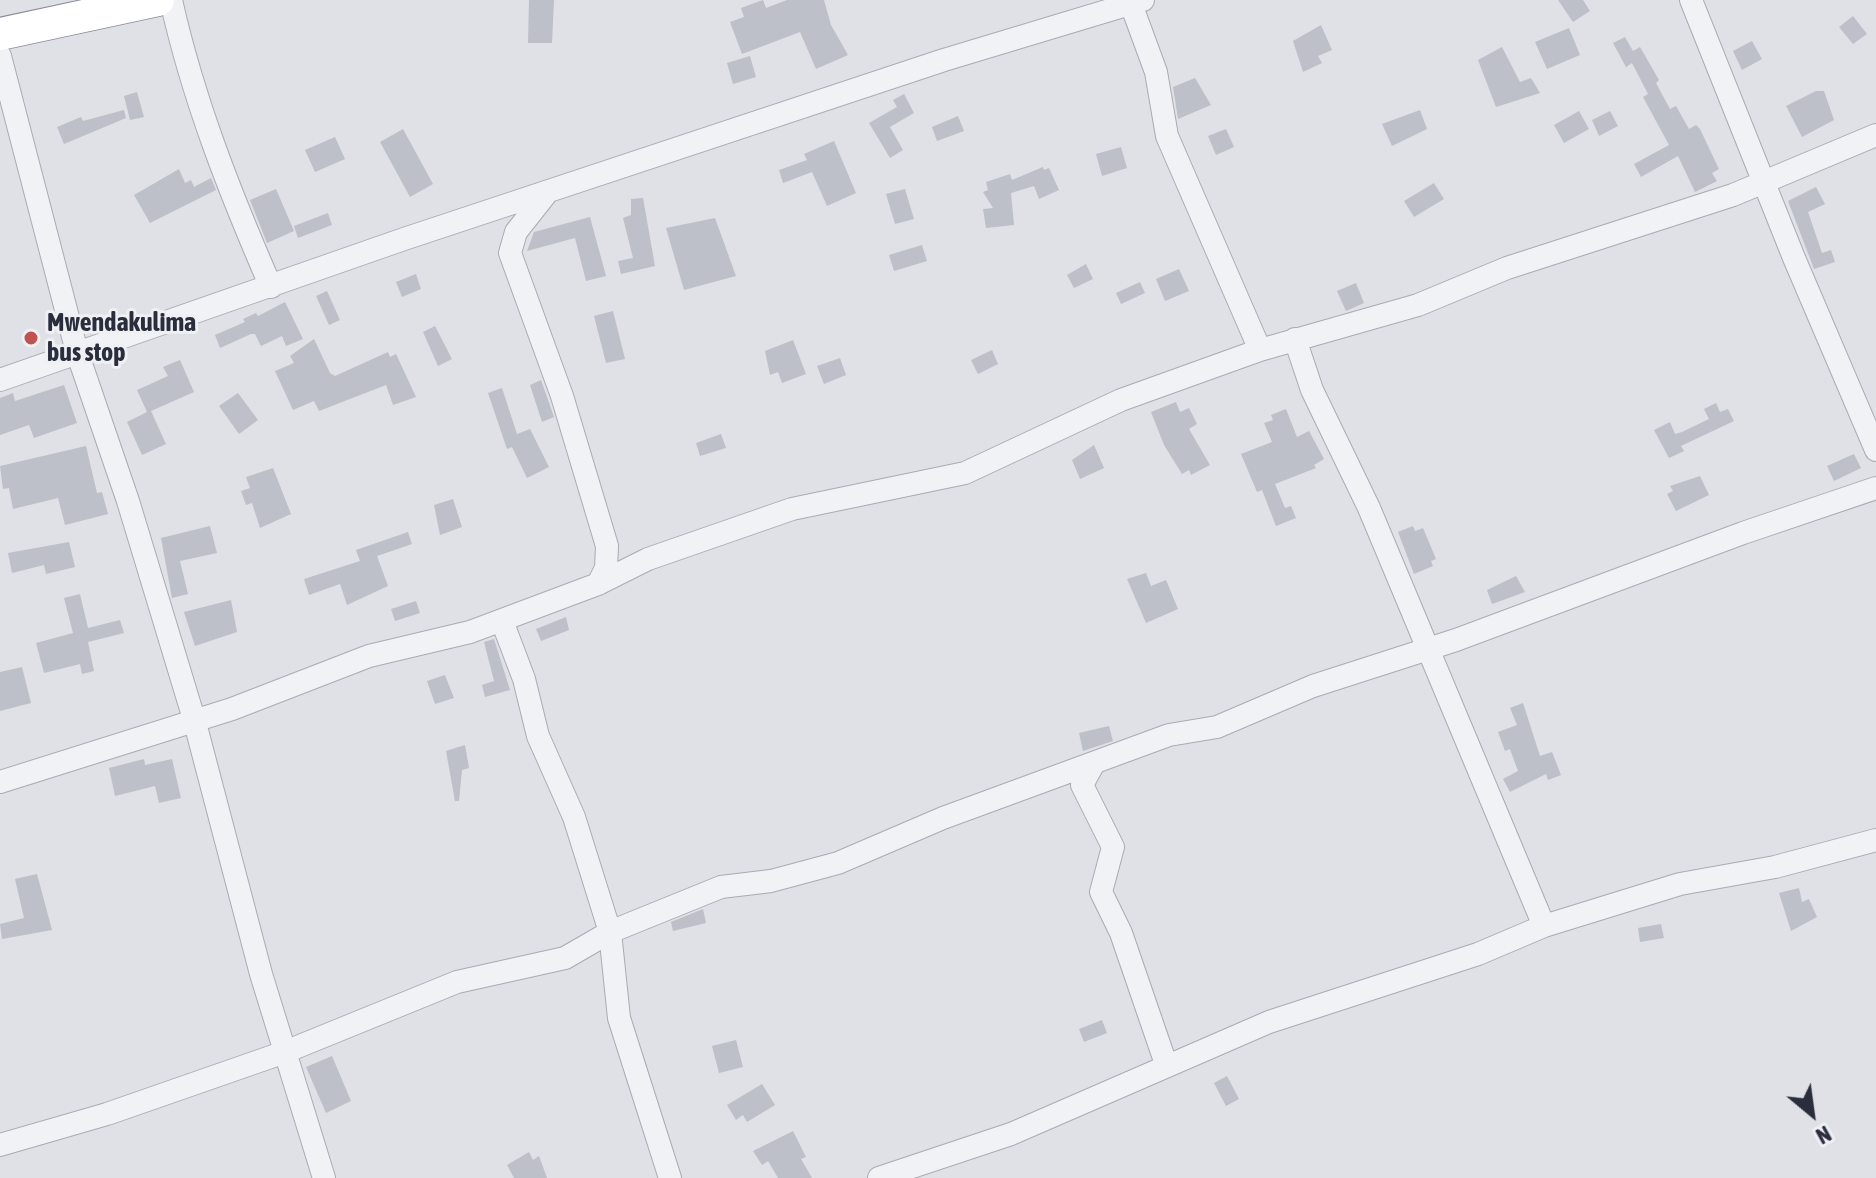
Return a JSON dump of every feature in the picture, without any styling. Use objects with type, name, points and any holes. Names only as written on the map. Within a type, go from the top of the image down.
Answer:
[{"type":"highway","points":[[0,34],[158,0]]},
{"type":"street","points":[[171,0],[183,54],[231,195],[271,287]]},
{"type":"street","points":[[1691,0],[1766,181],[1804,284],[1876,450]]},
{"type":"street","points":[[0,380],[944,60],[1137,2],[1156,72],[1167,136],[1260,350]]},
{"type":"street","points":[[0,56],[77,352],[128,501],[194,719],[240,897],[324,1178]]},
{"type":"street","points":[[0,782],[232,709],[369,656],[449,638],[502,621],[598,584],[648,559],[792,509],[965,473],[1092,411],[1260,350],[1418,305],[1507,268],[1766,181],[1876,135]]},
{"type":"street","points":[[548,192],[516,232],[510,253],[562,396],[607,546],[606,568],[598,584]]},
{"type":"street","points":[[1295,339],[1312,390],[1369,508],[1544,926]]},
{"type":"street","points":[[0,1145],[107,1114],[285,1052],[457,982],[574,955],[610,932],[727,885],[771,881],[838,863],[943,818],[1179,732],[1217,727],[1313,686],[1429,648],[1743,533],[1876,488]]},
{"type":"street","points":[[502,621],[524,679],[538,736],[574,817],[610,932],[619,1018],[670,1178]]},
{"type":"street","points":[[1094,763],[1082,785],[1113,847],[1101,892],[1121,933],[1166,1064]]},
{"type":"street","points":[[879,1178],[1011,1134],[1166,1064],[1269,1022],[1478,954],[1544,926],[1680,884],[1775,867],[1876,840]]},
{"type":"building","points":[[529,0],[554,0],[552,43],[528,43]]},
{"type":"building","points":[[763,0],[766,8],[787,0],[824,0],[831,25],[848,55],[816,69],[800,32],[742,54],[730,22],[744,17],[741,8]]},
{"type":"building","points":[[1558,0],[1583,0],[1590,11],[1573,22]]},
{"type":"building","points":[[1853,16],[1867,34],[1853,44],[1839,27]]},
{"type":"building","points":[[1321,25],[1332,50],[1318,56],[1322,63],[1303,72],[1293,41]]},
{"type":"building","points":[[1569,28],[1580,55],[1547,69],[1535,42]]},
{"type":"building","points":[[1625,37],[1633,51],[1640,47],[1659,80],[1656,83],[1670,109],[1676,106],[1689,129],[1696,125],[1700,129],[1719,169],[1712,173],[1717,181],[1695,192],[1678,156],[1641,177],[1634,164],[1669,145],[1643,97],[1648,94],[1632,63],[1626,67],[1613,43]]},
{"type":"building","points":[[1752,41],[1762,59],[1742,70],[1733,51]]},
{"type":"building","points":[[1502,47],[1520,82],[1531,78],[1540,93],[1496,107],[1478,60]]},
{"type":"building","points":[[750,56],[756,77],[733,84],[727,63]]},
{"type":"building","points":[[1195,78],[1211,105],[1178,119],[1173,87]]},
{"type":"building","points":[[1816,91],[1824,91],[1834,120],[1802,137],[1786,106]]},
{"type":"building","points":[[137,92],[144,117],[130,120],[124,96]]},
{"type":"building","points":[[904,94],[914,113],[890,127],[903,150],[890,158],[869,123],[897,107],[893,100]]},
{"type":"building","points":[[124,110],[126,118],[64,144],[57,127],[81,117],[83,121]]},
{"type":"building","points":[[1420,110],[1427,129],[1392,146],[1382,124]]},
{"type":"building","points":[[1579,111],[1589,129],[1564,143],[1554,125]]},
{"type":"building","points":[[1610,111],[1618,126],[1599,136],[1592,120]]},
{"type":"building","points":[[958,116],[964,131],[937,141],[932,127]]},
{"type":"building","points":[[403,129],[433,184],[410,197],[380,142]]},
{"type":"building","points":[[1226,129],[1234,147],[1216,155],[1208,136]]},
{"type":"building","points":[[335,137],[345,159],[315,172],[305,150]]},
{"type":"building","points":[[834,141],[856,193],[827,206],[812,172],[783,183],[779,170],[807,160],[804,154]]},
{"type":"building","points":[[1121,147],[1127,168],[1102,176],[1096,154]]},
{"type":"building","points":[[1043,167],[1044,170],[1049,168],[1059,190],[1039,199],[1034,186],[1011,193],[1014,225],[986,228],[983,209],[993,208],[983,192],[988,190],[986,182],[1010,174],[1012,180]]},
{"type":"building","points":[[179,169],[185,183],[191,180],[194,187],[211,178],[216,190],[150,223],[134,195]]},
{"type":"building","points":[[1434,183],[1444,199],[1414,217],[1404,201]]},
{"type":"building","points":[[1816,187],[1825,204],[1808,212],[1822,253],[1831,250],[1835,262],[1814,269],[1788,201]]},
{"type":"building","points":[[276,189],[294,231],[267,243],[250,200]]},
{"type":"building","points":[[905,189],[914,219],[895,224],[886,194]]},
{"type":"building","points":[[643,198],[655,266],[621,274],[618,261],[633,258],[623,218],[631,215],[631,199]]},
{"type":"building","points":[[328,213],[332,225],[298,238],[294,226]]},
{"type":"building","points":[[590,217],[606,276],[586,281],[575,238],[527,251],[534,232]]},
{"type":"building","points":[[715,218],[736,276],[684,290],[666,228]]},
{"type":"building","points":[[922,245],[927,261],[894,271],[889,255]]},
{"type":"building","points":[[1086,264],[1093,279],[1074,288],[1067,275]]},
{"type":"building","points":[[1179,269],[1189,291],[1165,301],[1156,279]]},
{"type":"building","points":[[416,274],[421,289],[402,297],[396,282]]},
{"type":"building","points":[[1140,282],[1145,293],[1121,304],[1116,293]]},
{"type":"building","points":[[1356,283],[1364,303],[1346,311],[1337,291]]},
{"type":"building","points":[[327,291],[340,320],[329,325],[316,296]]},
{"type":"building","points":[[285,302],[303,339],[286,346],[282,336],[261,346],[255,334],[251,334],[220,348],[215,335],[245,322],[243,319],[256,313],[258,316]]},
{"type":"building","points":[[613,311],[625,359],[606,363],[594,316]]},
{"type":"building","points":[[435,326],[452,359],[438,366],[423,332]]},
{"type":"building","points":[[314,339],[330,373],[335,376],[388,352],[390,357],[396,354],[416,397],[393,405],[386,385],[319,411],[314,401],[293,410],[275,371],[294,363],[290,356]]},
{"type":"building","points":[[793,340],[806,374],[782,383],[778,372],[770,375],[765,351]]},
{"type":"building","points":[[992,350],[998,364],[978,374],[971,360]]},
{"type":"building","points":[[840,358],[846,375],[824,384],[817,366]]},
{"type":"building","points":[[180,360],[194,392],[151,411],[166,444],[142,455],[127,422],[147,412],[137,390],[168,376],[163,367]]},
{"type":"building","points":[[541,380],[554,417],[542,422],[530,385]]},
{"type":"building","points":[[64,385],[77,423],[34,438],[29,425],[0,435],[0,398],[13,393],[15,401]]},
{"type":"building","points":[[502,388],[517,434],[530,429],[549,467],[527,478],[512,447],[507,449],[488,393]]},
{"type":"building","points":[[238,393],[258,420],[239,434],[219,406]]},
{"type":"building","points":[[1176,402],[1180,412],[1189,408],[1197,424],[1189,429],[1210,465],[1191,475],[1189,470],[1182,474],[1164,445],[1151,412]]},
{"type":"building","points":[[1716,403],[1720,412],[1728,409],[1734,421],[1681,446],[1684,451],[1669,458],[1654,430],[1670,422],[1675,434],[1682,432],[1709,419],[1704,409]]},
{"type":"building","points":[[1286,409],[1297,437],[1309,431],[1324,459],[1314,465],[1316,468],[1275,484],[1285,508],[1291,506],[1296,518],[1276,526],[1262,490],[1257,492],[1241,454],[1272,442],[1264,423],[1273,420],[1271,415]]},
{"type":"building","points":[[721,434],[726,448],[700,456],[696,443]]},
{"type":"building","points":[[1094,445],[1104,468],[1080,479],[1072,460]]},
{"type":"building","points":[[86,446],[97,493],[102,492],[108,514],[65,525],[58,498],[13,509],[9,488],[3,489],[0,466]]},
{"type":"building","points":[[1854,454],[1861,468],[1834,481],[1827,466]]},
{"type":"building","points":[[273,468],[291,514],[260,528],[252,503],[246,505],[241,491],[250,488],[246,477]]},
{"type":"building","points":[[1700,476],[1709,495],[1676,511],[1667,494],[1673,491],[1670,486]]},
{"type":"building","points":[[453,499],[462,527],[440,535],[434,505]]},
{"type":"building","points":[[210,526],[217,553],[180,561],[188,594],[172,598],[161,538]]},
{"type":"building","points":[[1413,526],[1415,531],[1423,528],[1436,559],[1431,561],[1433,566],[1414,574],[1398,532]]},
{"type":"building","points":[[408,532],[412,544],[377,556],[388,586],[347,605],[340,584],[309,595],[304,579],[360,561],[356,550]]},
{"type":"building","points":[[69,542],[75,567],[46,574],[44,565],[12,573],[8,553]]},
{"type":"building","points":[[1146,573],[1151,586],[1166,580],[1178,609],[1146,623],[1127,579]]},
{"type":"building","points":[[1516,576],[1525,592],[1492,604],[1487,590]]},
{"type":"building","points":[[80,594],[88,628],[120,620],[124,633],[88,642],[94,671],[82,674],[80,664],[44,673],[36,643],[73,633],[64,598]]},
{"type":"building","points":[[231,600],[237,632],[195,646],[184,612]]},
{"type":"building","points":[[416,601],[420,613],[395,621],[391,609]]},
{"type":"building","points":[[566,617],[569,630],[541,641],[536,629]]},
{"type":"building","points":[[494,639],[510,690],[485,697],[482,685],[494,681],[484,642]]},
{"type":"building","points":[[22,667],[31,703],[0,711],[0,672]]},
{"type":"building","points":[[445,675],[454,698],[435,704],[427,681]]},
{"type":"building","points":[[1523,703],[1540,756],[1552,752],[1561,775],[1548,780],[1546,774],[1510,792],[1503,779],[1518,771],[1510,749],[1505,751],[1498,732],[1517,725],[1510,708]]},
{"type":"building","points":[[1109,726],[1113,741],[1083,751],[1079,733]]},
{"type":"building","points":[[465,745],[469,768],[462,770],[459,801],[455,801],[446,751]]},
{"type":"building","points":[[144,759],[145,765],[172,759],[181,798],[159,803],[155,786],[115,796],[109,768]]},
{"type":"building","points":[[37,874],[52,930],[2,939],[0,924],[24,918],[15,879]]},
{"type":"building","points":[[1799,888],[1802,902],[1809,899],[1817,917],[1791,931],[1779,893]]},
{"type":"building","points":[[703,909],[706,923],[673,931],[671,922]]},
{"type":"building","points":[[1661,924],[1664,938],[1640,942],[1638,928]]},
{"type":"building","points":[[1102,1020],[1107,1033],[1084,1042],[1079,1029]]},
{"type":"building","points":[[736,1040],[743,1067],[719,1073],[712,1046]]},
{"type":"building","points":[[332,1056],[351,1101],[326,1113],[306,1067]]},
{"type":"building","points":[[1227,1076],[1239,1099],[1226,1106],[1214,1083]]},
{"type":"building","points":[[762,1084],[775,1105],[747,1122],[743,1115],[736,1120],[727,1105]]},
{"type":"building","points":[[793,1131],[806,1157],[801,1159],[812,1178],[778,1178],[768,1161],[762,1165],[753,1151]]},
{"type":"building","points":[[529,1152],[533,1160],[539,1156],[547,1178],[514,1178],[507,1165]]},
{"type":"place","name":"Mwendakulima bus stop","points":[[31,338]]}]
